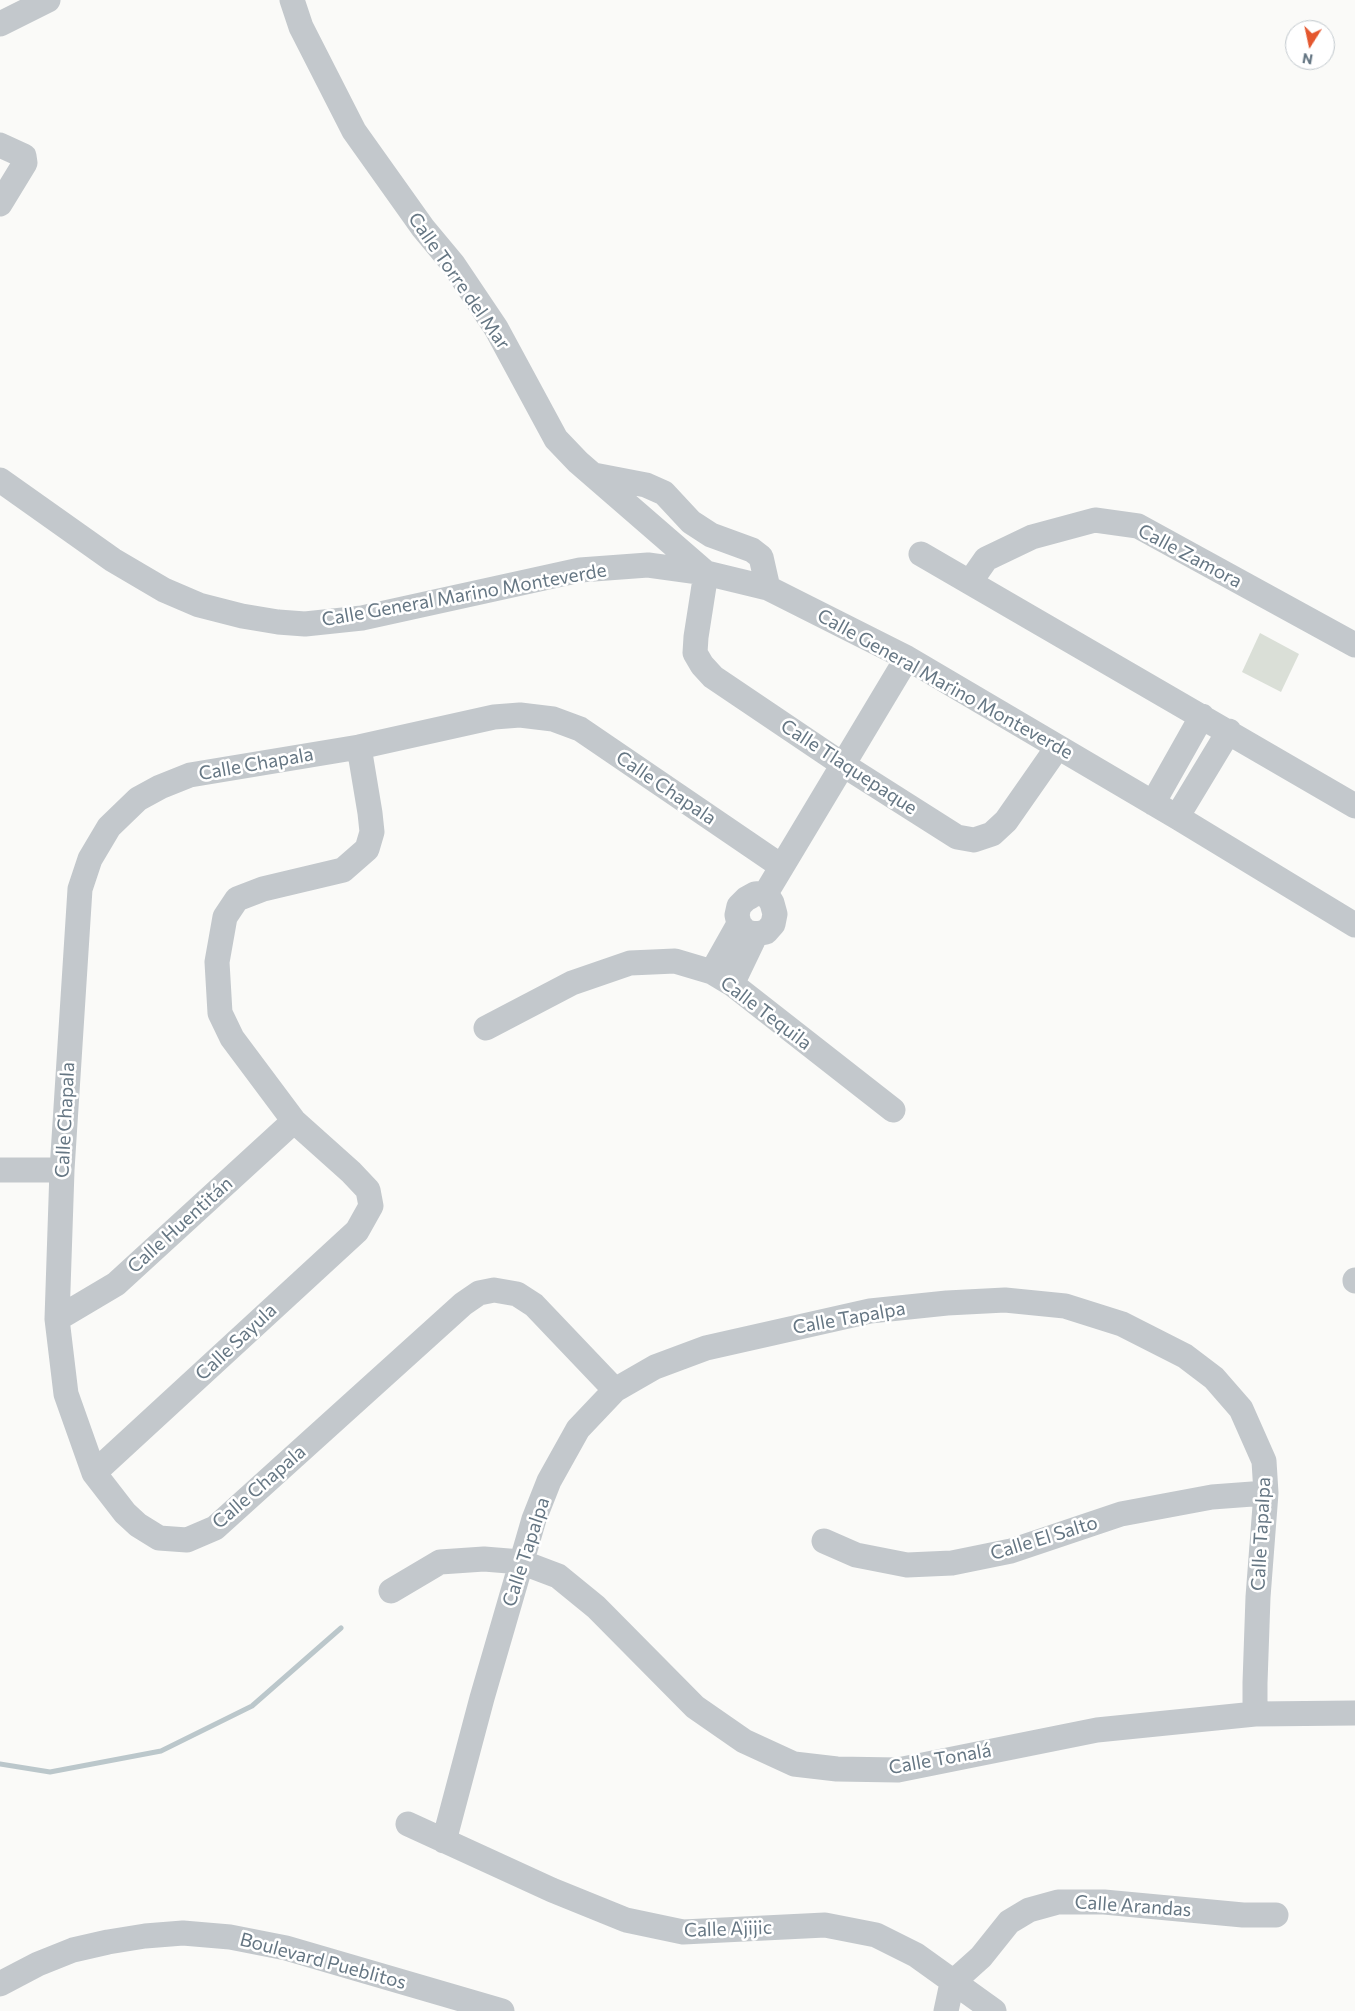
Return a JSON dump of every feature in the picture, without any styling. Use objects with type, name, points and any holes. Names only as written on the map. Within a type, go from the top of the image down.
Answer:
[{"type":"street","points":[[0,24],[48,0]]},
{"type":"street","name":"Calle Torre del Mar","points":[[292,0],[301,27],[354,131],[423,228],[452,264],[496,328],[556,439],[591,474],[706,573]]},
{"type":"street","points":[[0,145],[24,156],[25,163],[0,204]]},
{"type":"street","points":[[591,474],[646,485],[664,493],[691,522],[711,535],[752,550],[761,557],[768,588]]},
{"type":"street","name":"Calle General Marino Monteverde","points":[[0,480],[114,560],[164,590],[199,605],[242,616],[278,622],[305,624],[362,618],[580,570],[648,565],[706,573],[768,588],[907,658],[1177,817],[1355,925]]},
{"type":"street","name":"Calle Zamora","points":[[970,582],[986,559],[1032,537],[1095,520],[1138,526],[1355,645]]},
{"type":"street","points":[[921,554],[1229,731],[1355,806]]},
{"type":"street","name":"Calle Tlaquepaque","points":[[706,573],[695,653],[713,678],[842,764],[958,837],[974,840],[992,834],[1006,821],[1057,748]]},
{"type":"street","points":[[722,978],[747,929],[766,932],[772,924],[774,914],[772,903],[766,893],[907,658]]},
{"type":"street","name":"Calle Chapala","points":[[614,1390],[534,1305],[517,1294],[494,1290],[479,1293],[463,1304],[215,1528],[187,1540],[159,1538],[138,1525],[125,1512],[94,1473],[66,1394],[57,1319],[62,1170],[80,889],[90,858],[109,827],[138,799],[160,786],[190,775],[359,746],[494,717],[520,715],[553,719],[580,729],[781,866]]},
{"type":"street","points":[[1153,803],[1202,716]]},
{"type":"street","points":[[1177,817],[1229,731]]},
{"type":"street","points":[[294,1121],[232,1038],[220,1013],[217,962],[220,939],[225,917],[237,899],[263,889],[344,870],[367,849],[372,832],[359,746]]},
{"type":"street","name":"Calle Tequila","points":[[486,1028],[572,983],[630,963],[675,961],[722,978],[893,1110]]},
{"type":"street","name":"Calle Sayula","points":[[94,1473],[357,1230],[371,1206],[368,1190],[294,1121]]},
{"type":"street","name":"Calle Huentitán","points":[[57,1319],[116,1284],[294,1121]]},
{"type":"street","points":[[0,1170],[62,1170]]},
{"type":"street","name":"Calle Tapalpa","points":[[444,1841],[534,1519],[549,1481],[578,1429],[614,1390],[655,1367],[706,1348],[870,1311],[946,1303],[1004,1300],[1065,1306],[1122,1324],[1185,1356],[1214,1378],[1241,1409],[1264,1461],[1266,1493],[1254,1683],[1256,1714]]},
{"type":"street","name":"Calle El Salto","points":[[824,1541],[856,1555],[907,1565],[952,1563],[1011,1551],[1120,1514],[1212,1496],[1266,1493]]},
{"type":"street","name":"Calle Tonalá","points":[[391,1591],[440,1562],[484,1559],[521,1562],[558,1576],[596,1607],[695,1707],[744,1741],[794,1764],[838,1770],[898,1770],[1097,1730],[1256,1714],[1355,1713]]},
{"type":"street","name":"Calle Ajijic","points":[[408,1824],[552,1890],[626,1920],[683,1932],[825,1926],[876,1935],[916,1956],[972,1999]]},
{"type":"street","name":"Calle Arandas","points":[[972,1999],[982,1957],[1009,1922],[1028,1910],[1058,1902],[1104,1902],[1243,1915],[1276,1915]]},
{"type":"street","name":"Boulevard Pueblitos","points":[[0,1984],[38,1964],[73,1950],[145,1936],[182,1933],[230,1937],[286,1948],[502,2011]]},
{"type":"street","points":[[946,2011],[972,1999]]},
{"type":"shaded area","points":[[1260,633],[1299,654],[1281,692],[1242,672]]},
{"type":"waterway","points":[[0,1764],[50,1772],[161,1751],[252,1706],[341,1628]]}]
